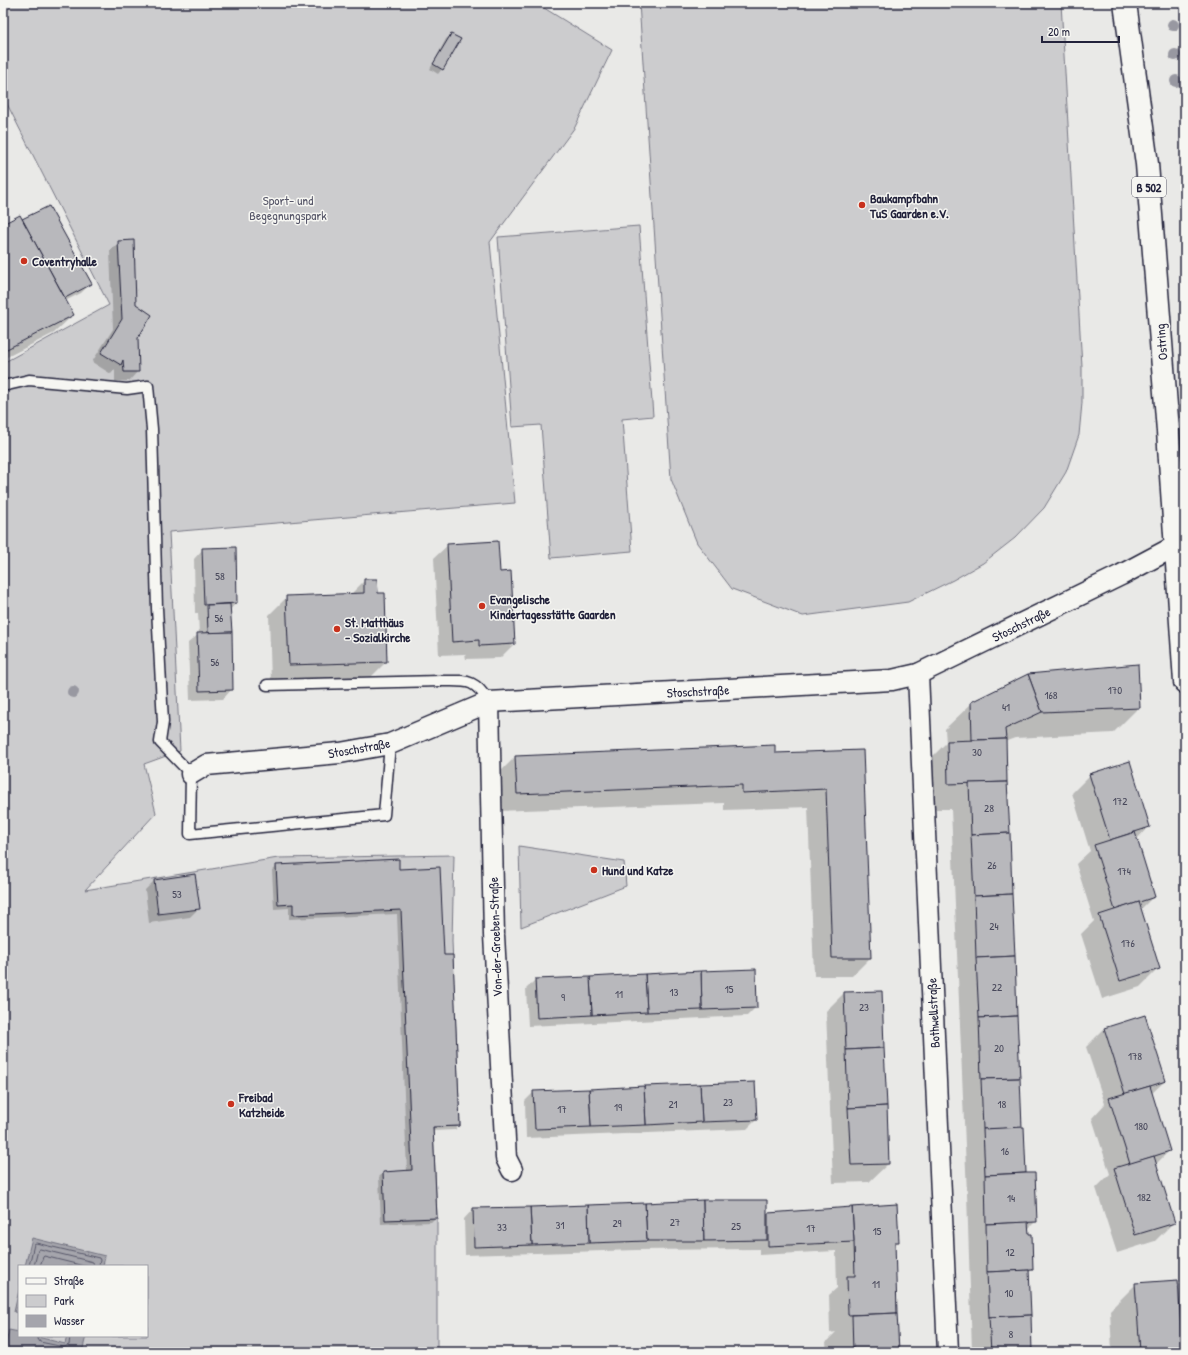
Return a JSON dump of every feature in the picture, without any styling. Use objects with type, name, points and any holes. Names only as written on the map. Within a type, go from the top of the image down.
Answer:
[{"type":"main road","name":"Ostring","points":[[1125,3],[1147,164],[1181,543],[1185,682]]},
{"type":"street","name":"Stoschstraße","points":[[191,774],[206,765],[340,753],[390,744],[489,702],[892,680],[918,674],[1121,576],[1181,543]]},
{"type":"street","name":"Bothwellstraße","points":[[918,674],[948,1352]]},
{"type":"street","name":"Von-der-Groeben-Straße","points":[[489,702],[494,935],[506,1158],[512,1170]]},
{"type":"lane","points":[[3,386],[30,380],[127,389],[148,386],[152,429],[157,608],[163,722],[160,742],[191,774],[190,834],[384,815],[390,744]]},
{"type":"lane","points":[[267,685],[441,680],[468,681],[481,689],[489,702]]},
{"type":"green space","name":"Sport- und Begegnungspark","points":[[3,3],[536,3],[612,50],[575,127],[490,242],[515,503],[169,532],[180,751],[144,764],[156,813],[85,890],[278,858],[454,855],[452,941],[460,1126],[433,1127],[437,1218],[437,1352],[3,1352],[3,363],[109,305],[3,96]]},
{"type":"green space","name":"Baukampfbahn TuS Gaarden e.V.","points":[[639,3],[1061,3],[1082,367],[1082,403],[1079,435],[1066,472],[1044,508],[1015,538],[983,563],[953,580],[908,602],[803,616],[732,589],[697,543],[671,479]]},
{"type":"green space","points":[[639,226],[653,416],[622,419],[632,551],[551,558],[541,425],[512,427],[498,237]]},
{"type":"green space","points":[[519,846],[624,862],[626,886],[521,927]]},
{"type":"water","points":[[32,1238],[105,1256],[103,1265],[25,1265]]},
{"type":"water","points":[[18,1294],[18,1313],[14,1312]]},
{"type":"water","points":[[9,1330],[18,1332],[18,1337],[38,1337],[65,1344],[67,1337],[86,1337],[82,1352],[4,1352]]},
{"type":"building","points":[[451,34],[461,39],[443,70],[433,64]]},
{"type":"building","points":[[49,206],[92,284],[65,298],[22,219]]},
{"type":"building","name":"Coventryhalle","points":[[20,215],[74,315],[3,351],[3,224]]},
{"type":"building","points":[[134,240],[136,304],[152,315],[138,338],[139,372],[124,372],[123,360],[121,365],[101,353],[122,319],[118,241]]},
{"type":"building","name":"Evangelische Kindertagesstätte Gaarden","points":[[498,541],[500,572],[511,571],[515,644],[479,646],[479,640],[452,642],[447,544]]},
{"type":"building","points":[[236,547],[237,603],[204,605],[202,548]]},
{"type":"building","name":"St. Matthäus - Sozialkirche","points":[[364,579],[377,579],[378,593],[385,593],[387,662],[289,665],[286,596],[364,593]]},
{"type":"building","points":[[230,604],[232,632],[208,633],[207,605]]},
{"type":"building","points":[[232,632],[233,690],[199,691],[197,633]]},
{"type":"building","points":[[1138,664],[1140,708],[1042,712],[1028,674]]},
{"type":"building","points":[[1028,674],[1042,712],[1005,729],[1006,739],[972,740],[971,702]]},
{"type":"building","points":[[1006,739],[1007,782],[948,784],[947,741]]},
{"type":"building","points":[[775,745],[775,753],[863,750],[871,958],[832,958],[826,789],[742,793],[742,785],[517,794],[515,756]]},
{"type":"building","points":[[1130,761],[1150,827],[1110,840],[1089,774]]},
{"type":"building","points":[[1007,782],[1010,833],[971,835],[969,783]]},
{"type":"building","points":[[1135,832],[1155,897],[1115,910],[1094,845]]},
{"type":"building","points":[[1010,833],[1012,894],[974,896],[971,835]]},
{"type":"building","points":[[399,859],[399,869],[440,867],[444,955],[453,955],[460,1126],[433,1127],[437,1218],[385,1220],[383,1172],[412,1170],[401,910],[293,915],[293,904],[278,905],[276,865]]},
{"type":"building","points":[[195,874],[200,909],[158,914],[154,880]]},
{"type":"building","points":[[1012,894],[1015,956],[976,958],[974,896]]},
{"type":"building","points":[[1139,902],[1160,969],[1120,981],[1099,915]]},
{"type":"building","points":[[1015,956],[1017,1016],[979,1018],[976,958]]},
{"type":"building","points":[[756,969],[757,1008],[702,1010],[701,971]]},
{"type":"building","points":[[701,971],[702,1010],[647,1012],[645,974]]},
{"type":"building","points":[[645,974],[647,1012],[592,1015],[590,977]]},
{"type":"building","points":[[590,977],[592,1015],[537,1018],[535,979]]},
{"type":"building","points":[[882,991],[884,1048],[846,1050],[844,992]]},
{"type":"building","points":[[1145,1015],[1166,1081],[1125,1094],[1104,1028]]},
{"type":"building","points":[[1017,1016],[1020,1078],[981,1079],[979,1018]]},
{"type":"building","points":[[884,1048],[887,1106],[848,1108],[846,1050]]},
{"type":"building","points":[[1020,1078],[1022,1128],[983,1129],[981,1079]]},
{"type":"building","points":[[755,1082],[757,1120],[702,1122],[700,1084]]},
{"type":"building","points":[[700,1084],[702,1122],[646,1125],[644,1086]]},
{"type":"building","points":[[644,1086],[646,1125],[591,1127],[589,1089]]},
{"type":"building","points":[[1150,1086],[1170,1151],[1130,1164],[1109,1098]]},
{"type":"building","points":[[589,1089],[591,1127],[535,1129],[533,1091]]},
{"type":"building","points":[[887,1106],[889,1164],[851,1165],[848,1108]]},
{"type":"building","points":[[1024,1127],[1026,1173],[985,1175],[983,1129]]},
{"type":"building","points":[[1154,1156],[1175,1223],[1135,1235],[1114,1168]]},
{"type":"building","points":[[1035,1173],[1037,1222],[986,1224],[985,1175]]},
{"type":"building","points":[[703,1200],[704,1241],[647,1241],[645,1203]]},
{"type":"building","points":[[703,1200],[767,1200],[767,1240],[704,1241]]},
{"type":"building","points":[[645,1203],[647,1241],[589,1243],[588,1205]]},
{"type":"building","points":[[897,1204],[899,1242],[895,1242],[897,1313],[848,1315],[847,1276],[855,1276],[852,1207]]},
{"type":"building","points":[[588,1205],[589,1243],[532,1245],[530,1207]]},
{"type":"building","points":[[530,1207],[532,1245],[474,1247],[473,1208]]},
{"type":"building","points":[[852,1207],[854,1242],[768,1246],[768,1213]]},
{"type":"building","points":[[1028,1222],[1029,1234],[1032,1234],[1033,1270],[987,1272],[986,1224]]},
{"type":"building","points":[[1029,1270],[1031,1315],[989,1317],[987,1272]]},
{"type":"building","points":[[1178,1280],[1182,1348],[1140,1351],[1135,1283]]},
{"type":"building","points":[[897,1313],[899,1352],[853,1352],[852,1315]]},
{"type":"building","points":[[1031,1315],[1032,1352],[991,1352],[989,1317]]},
{"type":"building","points":[[1182,1348],[1182,1352],[1140,1352],[1140,1351]]},
{"type":"place","name":"Baukampfbahn TuS Gaarden e.V.","points":[[862,205]]},
{"type":"place","name":"Coventryhalle","points":[[24,261]]},
{"type":"place","name":"Evangelische Kindertagesstätte Gaarden","points":[[482,606]]},
{"type":"place","name":"St. Matthäus - Sozialkirche","points":[[337,629]]},
{"type":"place","name":"Hund und Katze","points":[[594,870]]},
{"type":"place","name":"Freibad Katzheide","points":[[231,1104]]}]
